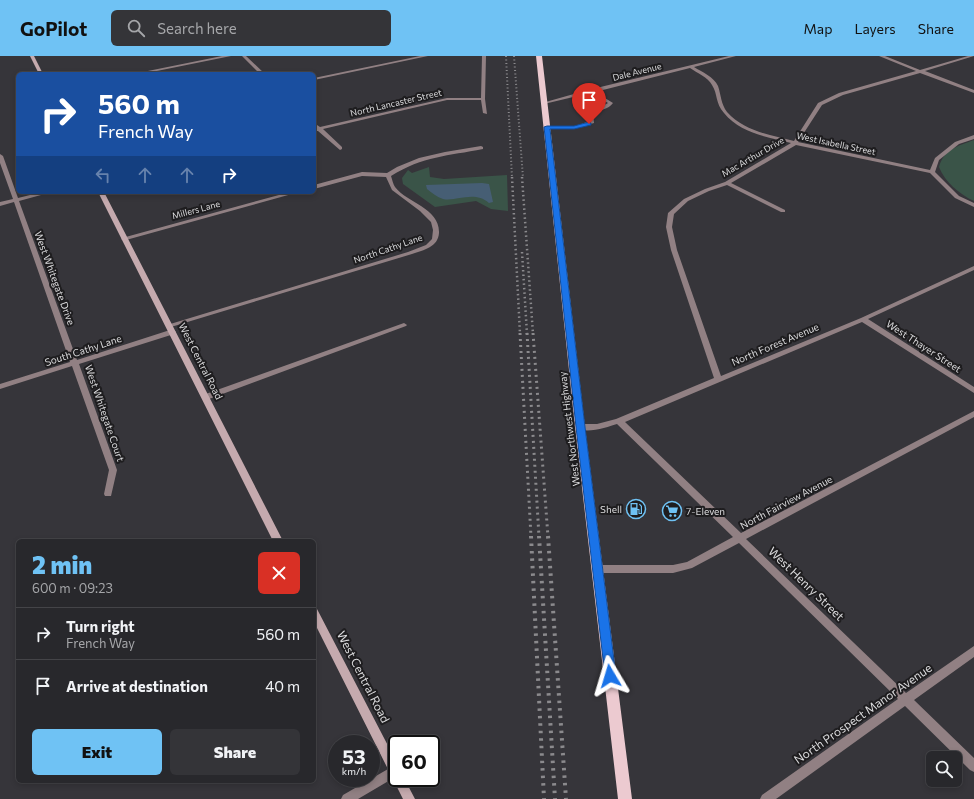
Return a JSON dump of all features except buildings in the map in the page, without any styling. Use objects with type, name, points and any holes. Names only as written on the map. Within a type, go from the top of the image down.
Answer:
[{"type":"main road","points":[[32,56],[40,72]]},
{"type":"main road","name":"West Northwest Highway","points":[[539,56],[580,427],[625,799]]},
{"type":"main road","name":"West Central Road","points":[[102,194],[277,539]]},
{"type":"main road","name":"West Central Road","points":[[316,616],[388,757]]},
{"type":"main road","name":"West Central Road","points":[[403,787],[409,799]]},
{"type":"street","points":[[145,72],[229,56]]},
{"type":"street","points":[[244,56],[261,72]]},
{"type":"street","points":[[316,79],[426,56]]},
{"type":"street","points":[[484,56],[483,99],[485,113]]},
{"type":"street","name":"Dale Avenue","points":[[544,103],[734,56]]},
{"type":"street","points":[[881,56],[974,92]]},
{"type":"street","name":"Mac Arthur Drive","points":[[718,378],[674,250],[669,227],[671,213],[686,200],[727,183],[795,143],[820,104],[841,94],[973,56]]},
{"type":"street","name":"West Isabella Street","points":[[691,67],[709,78],[714,85],[719,102],[725,112],[736,123],[751,130],[795,143],[932,172]]},
{"type":"street","points":[[547,127],[574,128],[592,122],[591,114],[594,111],[607,107],[611,103],[590,91]]},
{"type":"street","name":"North Lancaster Street","points":[[316,130],[447,99],[483,99]]},
{"type":"street","points":[[316,130],[340,148]]},
{"type":"street","points":[[974,137],[957,143],[937,158],[932,172],[957,196],[974,205]]},
{"type":"street","points":[[316,186],[362,174],[388,175],[400,167],[432,156],[481,148]]},
{"type":"street","name":"West Whitegate Drive","points":[[0,156],[75,363]]},
{"type":"street","name":"North Cathy Lane","points":[[171,329],[428,246],[435,239],[435,227],[423,209],[395,189],[390,182],[388,175]]},
{"type":"street","points":[[727,183],[783,211]]},
{"type":"street","points":[[0,204],[41,194]]},
{"type":"street","name":"Millers Lane","points":[[124,239],[289,194]]},
{"type":"street","name":"North Forest Avenue","points":[[580,427],[597,427],[619,421],[718,378],[862,319],[974,268]]},
{"type":"street","name":"West Thayer Street","points":[[862,319],[974,390]]},
{"type":"street","points":[[206,397],[404,325]]},
{"type":"street","name":"South Cathy Lane","points":[[0,387],[75,363],[171,329]]},
{"type":"street","name":"West Whitegate Court","points":[[75,363],[113,470],[108,494]]},
{"type":"street","name":"North Fairview Avenue","points":[[598,569],[672,569],[681,567],[740,539],[974,414]]},
{"type":"street","name":"West Henry Street","points":[[619,421],[974,766]]},
{"type":"street","name":"North Prospect Manor Avenue","points":[[766,799],[974,651]]},
{"type":"street","points":[[346,799],[388,779]]},
{"type":"green space","points":[[974,140],[974,201],[953,187],[945,178],[939,167],[944,156],[948,152],[957,146]]},
{"type":"green space","points":[[429,167],[430,177],[444,179],[507,175],[508,211],[491,209],[476,201],[435,207],[403,184],[402,178],[408,170],[412,173]]},
{"type":"water","points":[[489,184],[493,202],[489,203],[477,197],[448,200],[443,199],[427,189],[426,185]]},
{"type":"railway","points":[[506,56],[512,178]]},
{"type":"railway","points":[[514,56],[523,178]]},
{"type":"railway","points":[[512,177],[520,334]]},
{"type":"railway","points":[[522,177],[533,334]]},
{"type":"railway","points":[[522,252],[527,334]]},
{"type":"railway","points":[[520,333],[531,537]]},
{"type":"railway","points":[[527,333],[539,537]]},
{"type":"railway","points":[[533,333],[548,537]]},
{"type":"railway","points":[[531,536],[544,799]]},
{"type":"railway","points":[[539,536],[555,799]]},
{"type":"railway","points":[[548,536],[566,799]]},
{"type":"place","name":"Shell","points":[[636,509]]},
{"type":"place","name":"7-Eleven","points":[[672,511]]},
{"type":"route","points":[[589,124],[574,128],[547,127],[580,427],[610,676]]}]
